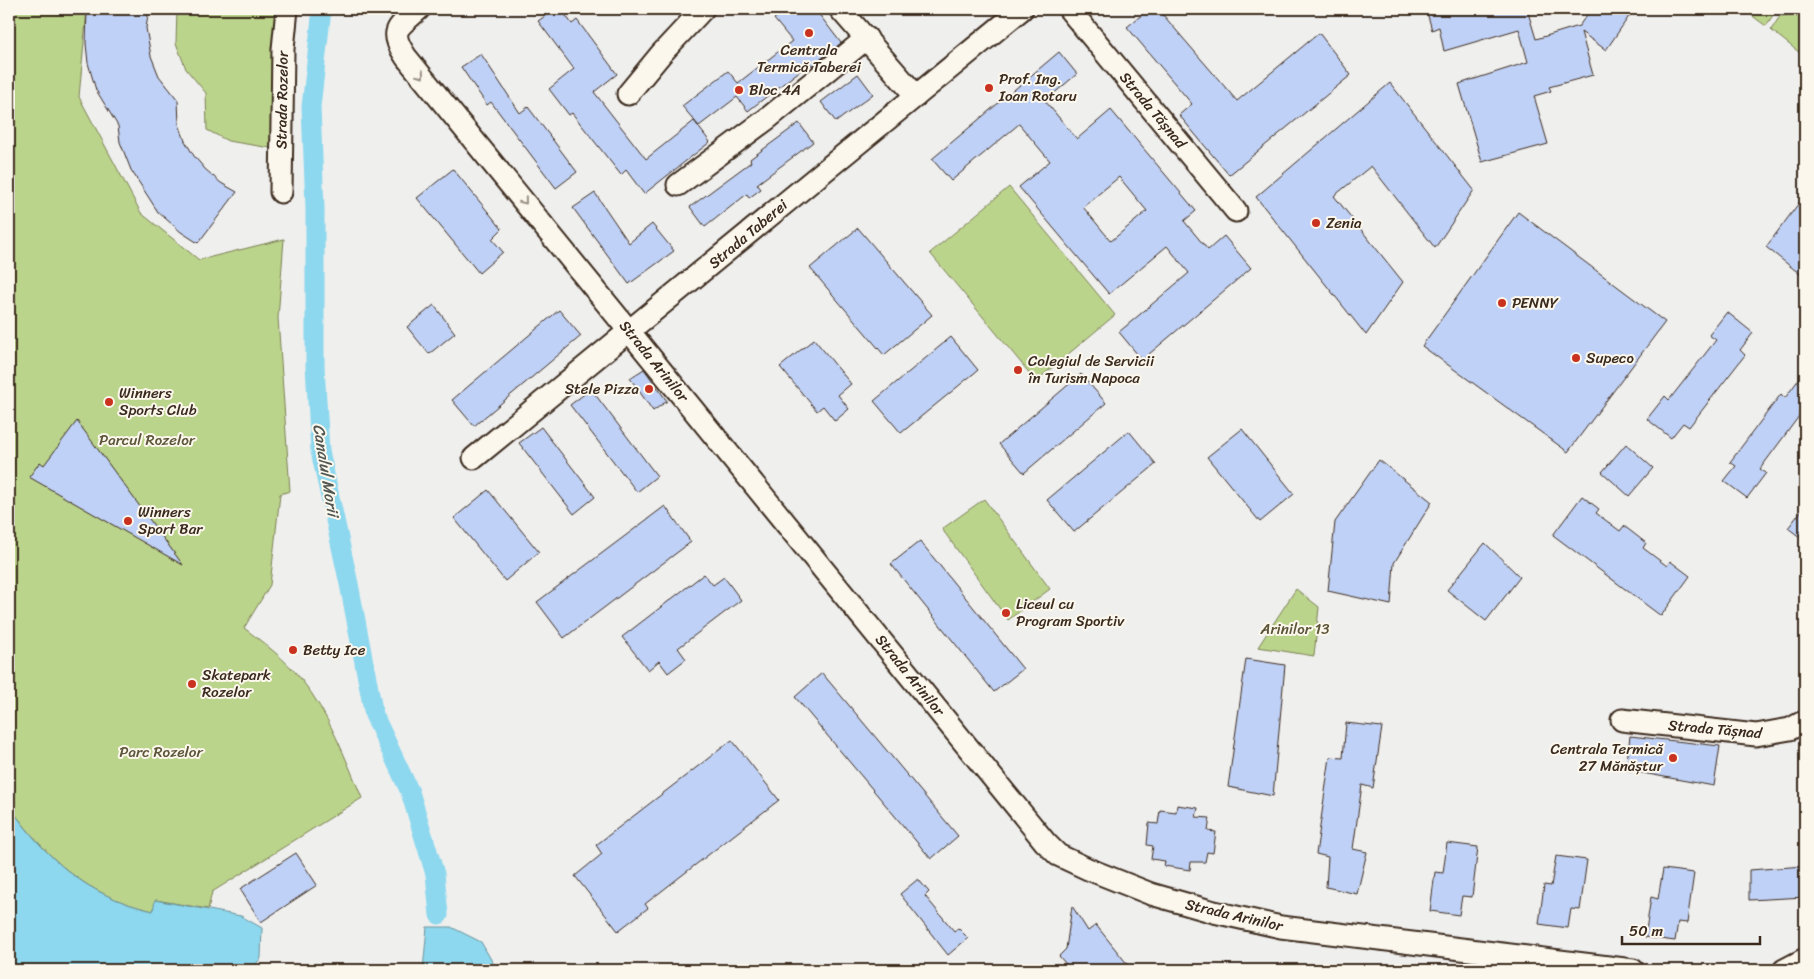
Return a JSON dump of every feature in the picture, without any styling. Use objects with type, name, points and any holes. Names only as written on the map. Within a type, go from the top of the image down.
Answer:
[{"type":"street","name":"Strada Rozelor","points":[[281,192],[283,49],[287,9]]},
{"type":"street","name":"Strada Arinilor","points":[[420,9],[399,27],[396,35],[398,44],[406,57],[631,331],[1045,842],[1058,855],[1151,894],[1214,912],[1281,927],[1632,970]]},
{"type":"street","points":[[628,94],[661,54],[703,9]]},
{"type":"street","points":[[840,9],[916,96]]},
{"type":"street","name":"Strada Taberei","points":[[474,458],[1022,9]]},
{"type":"street","name":"Strada Tășnad","points":[[1069,9],[1236,211]]},
{"type":"street","points":[[678,185],[767,119],[867,38]]},
{"type":"street","name":"Strada Tășnad","points":[[1622,720],[1756,735],[1790,729],[1805,721]]},
{"type":"street","points":[[1784,970],[1805,959]]},
{"type":"green space","name":"Parcul Rozelor","points":[[9,9],[87,9],[79,97],[141,213],[199,260],[284,239],[278,318],[290,491],[280,494],[270,585],[244,628],[267,645],[288,665],[311,692],[336,736],[362,798],[212,892],[208,909],[156,900],[153,911],[108,896],[71,873],[54,859],[9,806]]},
{"type":"green space","points":[[177,9],[276,9],[271,148],[228,141],[207,130],[206,93],[186,69],[176,43]]},
{"type":"green space","points":[[1743,9],[1775,9],[1775,12],[1766,26]]},
{"type":"green space","points":[[1797,14],[1805,20],[1805,57],[1771,30],[1780,16]]},
{"type":"green space","points":[[1009,187],[1115,315],[1036,381],[930,253]]},
{"type":"green space","points":[[984,499],[1050,589],[1008,620],[942,529]]},
{"type":"green space","name":"Arinilor 13","points":[[1296,589],[1319,607],[1314,656],[1258,647]]},
{"type":"water","points":[[9,806],[54,859],[88,885],[108,896],[153,911],[155,900],[241,916],[262,928],[261,958],[251,970],[17,970],[9,959]]},
{"type":"water","points":[[427,927],[451,927],[481,942],[497,970],[423,970]]},
{"type":"building","points":[[87,9],[149,9],[146,28],[151,56],[159,76],[178,100],[179,124],[185,141],[205,169],[221,183],[237,192],[198,243],[181,232],[158,212],[131,170],[120,142],[118,126],[96,90],[88,63],[86,44]]},
{"type":"building","points":[[555,9],[561,9],[572,24],[577,20],[617,74],[594,92],[646,159],[694,121],[710,142],[644,194],[626,170],[621,175],[572,113],[569,115],[549,89],[574,69],[538,21]]},
{"type":"building","points":[[786,9],[815,9],[841,43],[812,66],[810,63],[748,111],[737,97],[699,126],[682,106],[728,71],[738,83],[792,41],[774,19]]},
{"type":"building","points":[[1149,9],[1158,9],[1237,101],[1319,33],[1351,75],[1229,175],[1179,115],[1192,104],[1127,27]]},
{"type":"building","points":[[1426,9],[1527,9],[1536,39],[1579,26],[1591,9],[1634,9],[1606,50],[1581,32],[1593,75],[1549,87],[1551,91],[1534,96],[1548,144],[1482,162],[1459,84],[1528,62],[1519,29],[1444,51],[1439,27],[1432,30]]},
{"type":"building","points":[[1059,52],[1077,74],[1045,101],[1077,139],[1111,110],[1196,211],[1184,221],[1208,250],[1224,236],[1251,268],[1142,360],[1119,332],[1189,273],[1167,246],[1109,294],[1019,187],[1050,161],[1019,124],[951,181],[932,159]],"holes":[[[1119,177],[1147,211],[1111,241],[1083,207]]]},
{"type":"building","points":[[481,54],[520,113],[528,107],[577,172],[556,188],[491,102],[487,105],[461,67]]},
{"type":"building","points":[[858,74],[873,94],[836,122],[821,102]]},
{"type":"building","name":"Zenia","points":[[1390,83],[1474,190],[1435,248],[1371,166],[1334,196],[1403,282],[1366,335],[1256,197]]},
{"type":"building","points":[[799,123],[813,142],[757,184],[761,189],[749,198],[747,194],[705,227],[690,207],[751,162],[750,159]]},
{"type":"building","points":[[453,169],[502,229],[492,239],[503,252],[479,273],[417,198]]},
{"type":"building","points":[[595,193],[629,243],[652,224],[674,251],[629,284],[573,208]]},
{"type":"building","points":[[1805,195],[1805,278],[1766,247]]},
{"type":"building","points":[[1518,212],[1665,322],[1568,452],[1422,346]]},
{"type":"building","points":[[858,228],[932,315],[884,355],[810,268]]},
{"type":"building","points":[[434,305],[455,333],[429,354],[407,327]]},
{"type":"building","points":[[559,310],[581,336],[474,426],[452,400]]},
{"type":"building","points":[[1727,312],[1753,333],[1740,350],[1745,355],[1689,427],[1683,423],[1671,438],[1647,419],[1665,396],[1669,400],[1716,340],[1709,335]]},
{"type":"building","points":[[951,337],[978,370],[901,433],[874,401]]},
{"type":"building","points":[[814,339],[851,384],[838,395],[849,409],[835,421],[823,406],[817,411],[780,367]]},
{"type":"building","name":"Stele Pizza","points":[[644,369],[667,401],[653,411],[630,378]]},
{"type":"building","points":[[1805,371],[1805,408],[1760,469],[1766,473],[1747,498],[1724,481],[1736,466],[1730,462],[1781,394],[1785,398]]},
{"type":"building","points":[[1081,374],[1106,403],[1024,473],[999,444]]},
{"type":"building","points":[[591,389],[657,476],[637,492],[570,405]]},
{"type":"building","name":"Winners Sport Bar","points":[[77,421],[183,565],[29,477],[40,462],[44,465]]},
{"type":"building","points":[[541,427],[595,497],[574,514],[519,443]]},
{"type":"building","points":[[1242,429],[1294,494],[1260,522],[1207,457]]},
{"type":"building","points":[[1129,431],[1156,464],[1074,532],[1047,500]]},
{"type":"building","points":[[1626,444],[1653,468],[1629,496],[1602,472]]},
{"type":"building","points":[[1379,460],[1432,502],[1394,563],[1391,605],[1328,591],[1335,522]]},
{"type":"building","points":[[488,490],[539,552],[505,581],[454,518]]},
{"type":"building","points":[[1582,496],[1599,509],[1596,513],[1620,531],[1624,526],[1646,543],[1643,548],[1667,566],[1670,561],[1690,576],[1661,616],[1553,535]]},
{"type":"building","points":[[665,506],[691,542],[564,638],[537,602]]},
{"type":"building","points":[[1805,506],[1805,541],[1788,528]]},
{"type":"building","points":[[920,541],[1023,669],[994,692],[891,564]]},
{"type":"building","points":[[1485,543],[1520,577],[1486,621],[1447,590]]},
{"type":"building","points":[[704,574],[713,585],[724,577],[741,600],[678,648],[686,659],[668,673],[659,661],[648,670],[622,637]]},
{"type":"building","points":[[1246,659],[1285,665],[1273,796],[1228,787]]},
{"type":"building","points":[[822,673],[958,836],[931,859],[795,697]]},
{"type":"building","points":[[1346,723],[1382,727],[1373,788],[1362,785],[1353,849],[1367,852],[1357,894],[1326,887],[1328,857],[1316,854],[1330,757],[1343,758]]},
{"type":"building","name":"Centrala Termică 27 Mănăștur","points":[[1630,736],[1720,746],[1714,786],[1626,770]]},
{"type":"building","points":[[732,740],[779,800],[645,904],[648,908],[618,931],[575,876],[602,854],[596,845]]},
{"type":"building","points":[[1177,805],[1198,808],[1196,817],[1210,818],[1208,831],[1216,832],[1213,853],[1207,852],[1205,862],[1191,862],[1190,870],[1164,866],[1165,861],[1151,859],[1153,846],[1147,845],[1149,823],[1158,824],[1160,810],[1176,812]]},
{"type":"building","points":[[1447,843],[1478,847],[1472,897],[1462,896],[1459,915],[1430,911],[1435,872],[1443,873]]},
{"type":"building","points":[[296,853],[317,885],[261,922],[240,889]]},
{"type":"building","points":[[1556,856],[1587,860],[1580,910],[1571,909],[1568,928],[1539,924],[1544,885],[1551,886]]},
{"type":"building","points":[[1805,866],[1805,897],[1749,900],[1749,870]]},
{"type":"building","points":[[1663,869],[1694,873],[1687,923],[1678,922],[1675,941],[1645,937],[1651,897],[1658,899]]},
{"type":"building","points":[[918,879],[929,892],[925,896],[954,931],[958,928],[968,938],[948,955],[900,894]]},
{"type":"building","points":[[1072,906],[1088,931],[1096,925],[1132,970],[1071,970],[1059,956],[1066,949]]},
{"type":"waterway","name":"Canalul Morii","points":[[322,9],[311,107],[315,209],[315,366],[320,451],[349,584],[374,715],[410,792],[435,874],[439,915]]},
{"type":"place","name":"Centrala Termică Taberei","points":[[809,33]]},
{"type":"place","name":"Prof. Ing. Ioan Rotaru","points":[[989,88]]},
{"type":"place","name":"Bloc 4A","points":[[739,90]]},
{"type":"place","name":"Zenia","points":[[1316,223]]},
{"type":"place","name":"PENNY","points":[[1502,303]]},
{"type":"place","name":"Supeco","points":[[1576,358]]},
{"type":"place","name":"Colegiul de Servicii în Turism Napoca","points":[[1018,370]]},
{"type":"place","name":"Stele Pizza","points":[[649,389]]},
{"type":"place","name":"Winners Sports Club","points":[[109,402]]},
{"type":"place","name":"Winners Sport Bar","points":[[128,521]]},
{"type":"place","name":"Liceul cu Program Sportiv","points":[[1006,613]]},
{"type":"place","name":"Betty Ice","points":[[293,650]]},
{"type":"place","name":"Skatepark Rozelor","points":[[192,684]]},
{"type":"place","name":"Centrala Termică 27 Mănăștur","points":[[1673,758]]},
{"type":"park label","name":"Parc Rozelor","points":[[161,752]]}]
